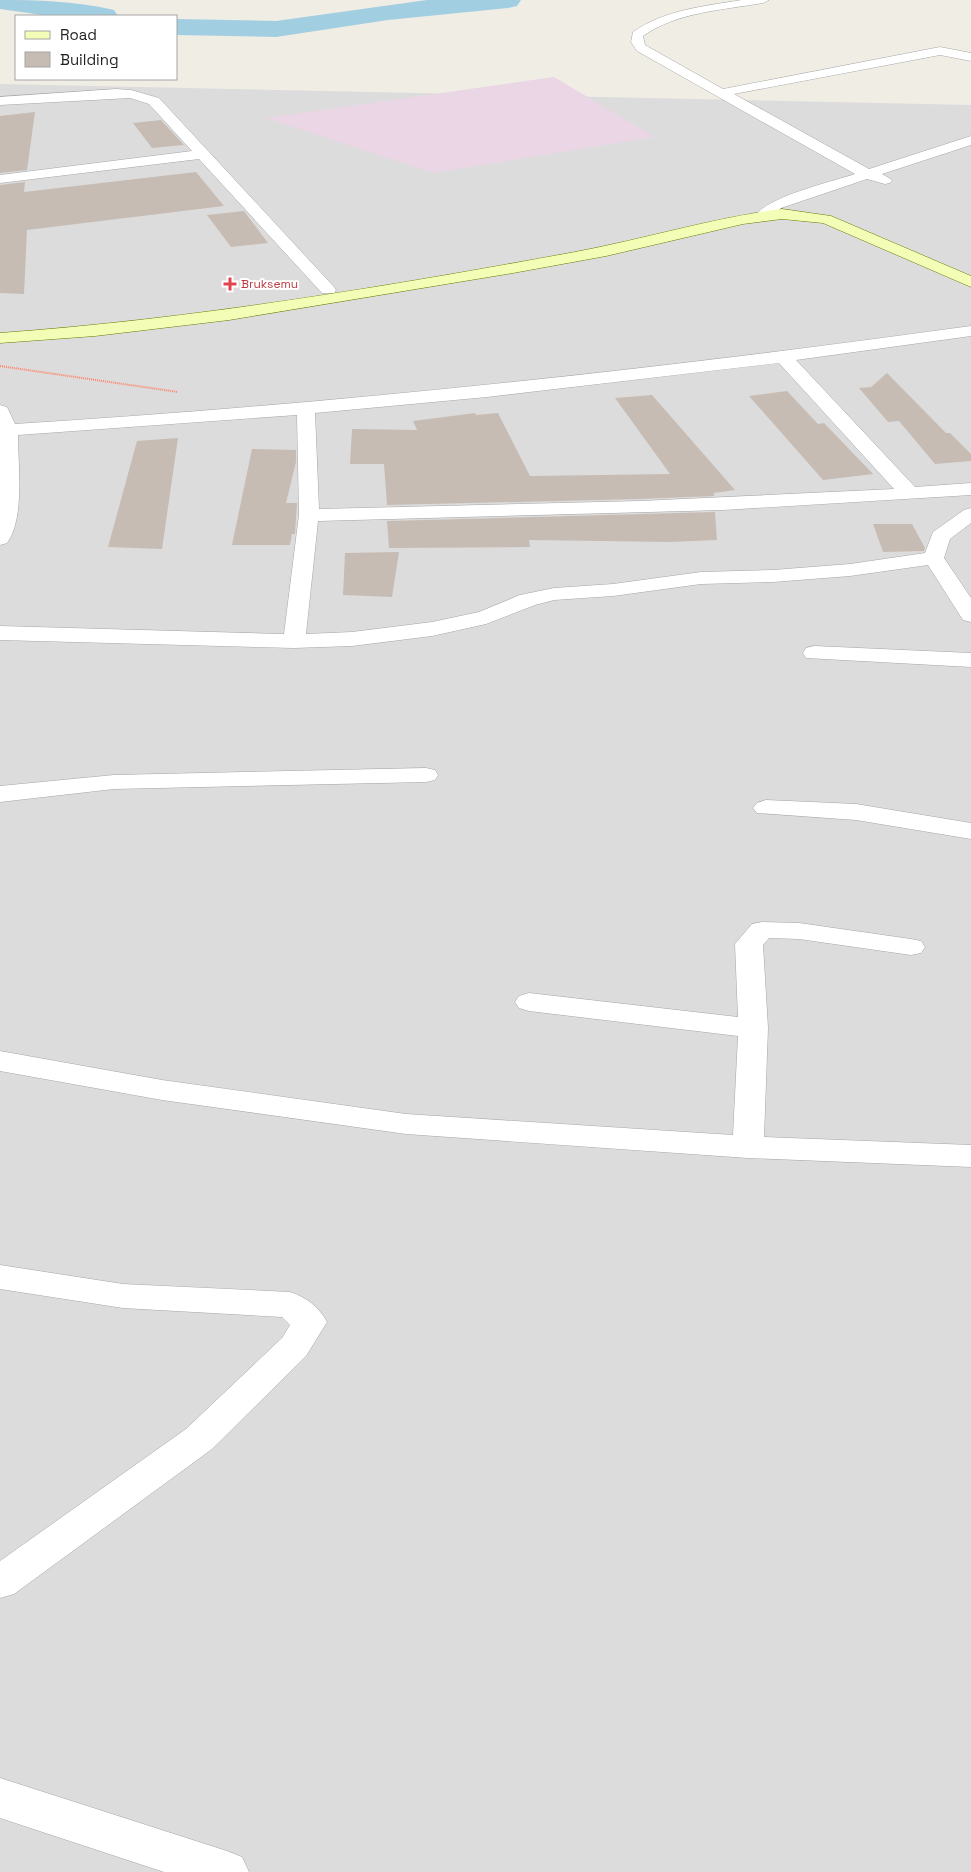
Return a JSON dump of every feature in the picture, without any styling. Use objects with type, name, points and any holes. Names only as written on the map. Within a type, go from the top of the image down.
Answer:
[{"type":"main road","points":[[0,328],[156,314],[328,290],[527,257],[750,208],[804,210],[857,216]]},
{"type":"main road","points":[[0,338],[95,331],[229,315],[513,268],[606,250],[770,210]]},
{"type":"main road","points":[[804,210],[971,282]]},
{"type":"main road","points":[[944,254],[971,266]]},
{"type":"street","points":[[763,0],[676,17],[653,25],[637,35],[637,42],[641,48],[868,175],[885,180]]},
{"type":"street","points":[[721,93],[940,51],[971,43]]},
{"type":"street","points":[[940,51],[971,57]]},
{"type":"street","points":[[0,101],[116,93],[144,97],[154,101],[328,290]]},
{"type":"street","points":[[770,210],[971,140]]},
{"type":"street","points":[[804,210],[971,148]]},
{"type":"street","points":[[0,179],[202,154]]},
{"type":"street","points":[[5,431],[306,410],[784,358],[971,331]]},
{"type":"street","points":[[784,358],[910,494]]},
{"type":"street","points":[[294,641],[309,515],[306,410]]},
{"type":"street","points":[[0,411],[5,431],[8,510],[0,539]]},
{"type":"street","points":[[309,515],[718,503],[910,494],[971,489]]},
{"type":"street","points":[[971,514],[940,536],[934,558],[971,615]]},
{"type":"street","points":[[0,633],[294,641],[352,639],[432,629],[486,617],[528,600],[554,594],[613,590],[701,578],[773,576],[850,570],[866,566],[934,558]]},
{"type":"street","points":[[814,654],[971,660]]},
{"type":"street","points":[[0,794],[114,782],[426,775]]},
{"type":"street","points":[[766,808],[856,812],[971,831]]},
{"type":"street","points":[[748,1147],[753,1028],[749,944],[762,930],[799,931],[912,947]]},
{"type":"street","points":[[529,1002],[753,1028]]},
{"type":"street","points":[[0,1061],[162,1090],[406,1124],[748,1147],[971,1156]]},
{"type":"street","points":[[0,1277],[123,1296],[290,1305],[310,1322],[294,1347],[199,1439],[0,1582]]},
{"type":"street","points":[[0,1798],[227,1872]]},
{"type":"path","points":[[0,366],[188,393]]},
{"type":"shaded area","points":[[554,77],[655,137],[433,173],[266,118]]},
{"type":"shaded area","points":[[0,84],[971,105],[971,1872],[0,1872]]},
{"type":"building","points":[[35,112],[27,170],[0,173],[0,116]]},
{"type":"building","points":[[161,120],[184,145],[152,148],[133,123]]},
{"type":"building","points":[[196,172],[224,206],[27,230],[24,294],[0,293],[0,185],[25,182],[24,192]]},
{"type":"building","points":[[244,211],[268,243],[231,247],[207,215]]},
{"type":"building","points":[[887,373],[946,433],[950,433],[971,454],[971,461],[935,464],[899,421],[888,422],[859,388],[871,387]]},
{"type":"building","points":[[787,391],[818,424],[824,423],[873,474],[823,480],[749,396]]},
{"type":"building","points":[[652,395],[735,490],[714,493],[714,496],[387,505],[384,464],[350,464],[352,429],[417,430],[413,421],[475,413],[476,415],[498,413],[530,476],[670,474],[615,398]]},
{"type":"building","points":[[178,438],[162,549],[108,547],[137,441]]},
{"type":"building","points":[[252,449],[296,450],[296,462],[286,503],[297,503],[295,534],[292,534],[290,545],[232,545]]},
{"type":"building","points":[[715,512],[717,540],[670,542],[529,540],[530,547],[389,548],[387,521]]},
{"type":"building","points":[[873,524],[912,524],[925,548],[924,551],[883,552]]},
{"type":"building","points":[[399,552],[392,597],[343,595],[345,553]]},
{"type":"waterway","points":[[178,27],[276,29],[388,12],[508,0]]},
{"type":"waterway","points":[[0,1],[97,15]]},
{"type":"place","name":"Bruksemu","points":[[230,284]]}]
